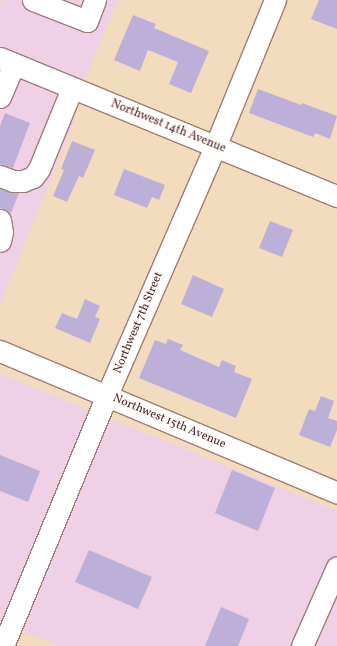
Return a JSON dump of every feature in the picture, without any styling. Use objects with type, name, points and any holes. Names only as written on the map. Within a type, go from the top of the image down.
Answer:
[{"type":"street","points":[[33,0],[87,20],[96,0]]},
{"type":"street","name":"Northwest 7th Street","points":[[3,646],[107,395],[215,147],[275,0]]},
{"type":"street","points":[[0,97],[7,61]]},
{"type":"street","name":"Northwest 14th Avenue","points":[[7,61],[337,196]]},
{"type":"street","points":[[0,176],[18,181],[33,178],[39,169],[72,88]]},
{"type":"street","points":[[0,220],[2,232],[0,241]]},
{"type":"street","name":"Northwest 15th Avenue","points":[[0,352],[107,395],[337,493]]},
{"type":"street","points":[[302,646],[337,567]]},
{"type":"shaded area","points":[[2,0],[118,0],[70,116],[76,118],[0,305],[0,5]]},
{"type":"shaded area","points":[[0,374],[337,511],[337,646],[58,646],[0,622]]},
{"type":"building","points":[[319,0],[337,0],[337,29],[311,19]]},
{"type":"building","points":[[133,15],[156,24],[154,28],[209,51],[191,93],[169,84],[178,62],[148,50],[140,71],[114,60]]},
{"type":"building","points":[[258,89],[301,105],[302,103],[337,116],[330,139],[315,133],[313,137],[249,113]]},
{"type":"building","points":[[5,113],[30,123],[13,168],[0,164],[0,126]]},
{"type":"building","points":[[72,141],[95,150],[83,178],[79,176],[67,202],[53,196],[64,170],[61,169]]},
{"type":"building","points":[[124,169],[165,185],[159,200],[152,197],[147,208],[114,195]]},
{"type":"building","points":[[0,189],[19,193],[11,213],[0,208]]},
{"type":"building","points":[[270,221],[293,230],[282,257],[259,248]]},
{"type":"building","points":[[193,275],[224,289],[212,317],[181,304]]},
{"type":"building","points":[[85,299],[100,306],[95,317],[100,319],[90,343],[55,328],[62,313],[77,319]]},
{"type":"building","points":[[168,339],[183,345],[180,350],[219,367],[222,360],[236,366],[234,372],[252,379],[236,418],[139,378],[155,340],[166,344]]},
{"type":"building","points":[[321,396],[334,401],[328,418],[337,421],[337,430],[330,447],[299,435],[309,409],[315,411]]},
{"type":"building","points":[[0,455],[40,471],[28,502],[0,491]]},
{"type":"building","points":[[232,470],[275,488],[258,531],[215,513]]},
{"type":"building","points":[[89,550],[152,577],[138,609],[75,582]]},
{"type":"building","points":[[221,607],[249,619],[238,646],[205,646]]}]
